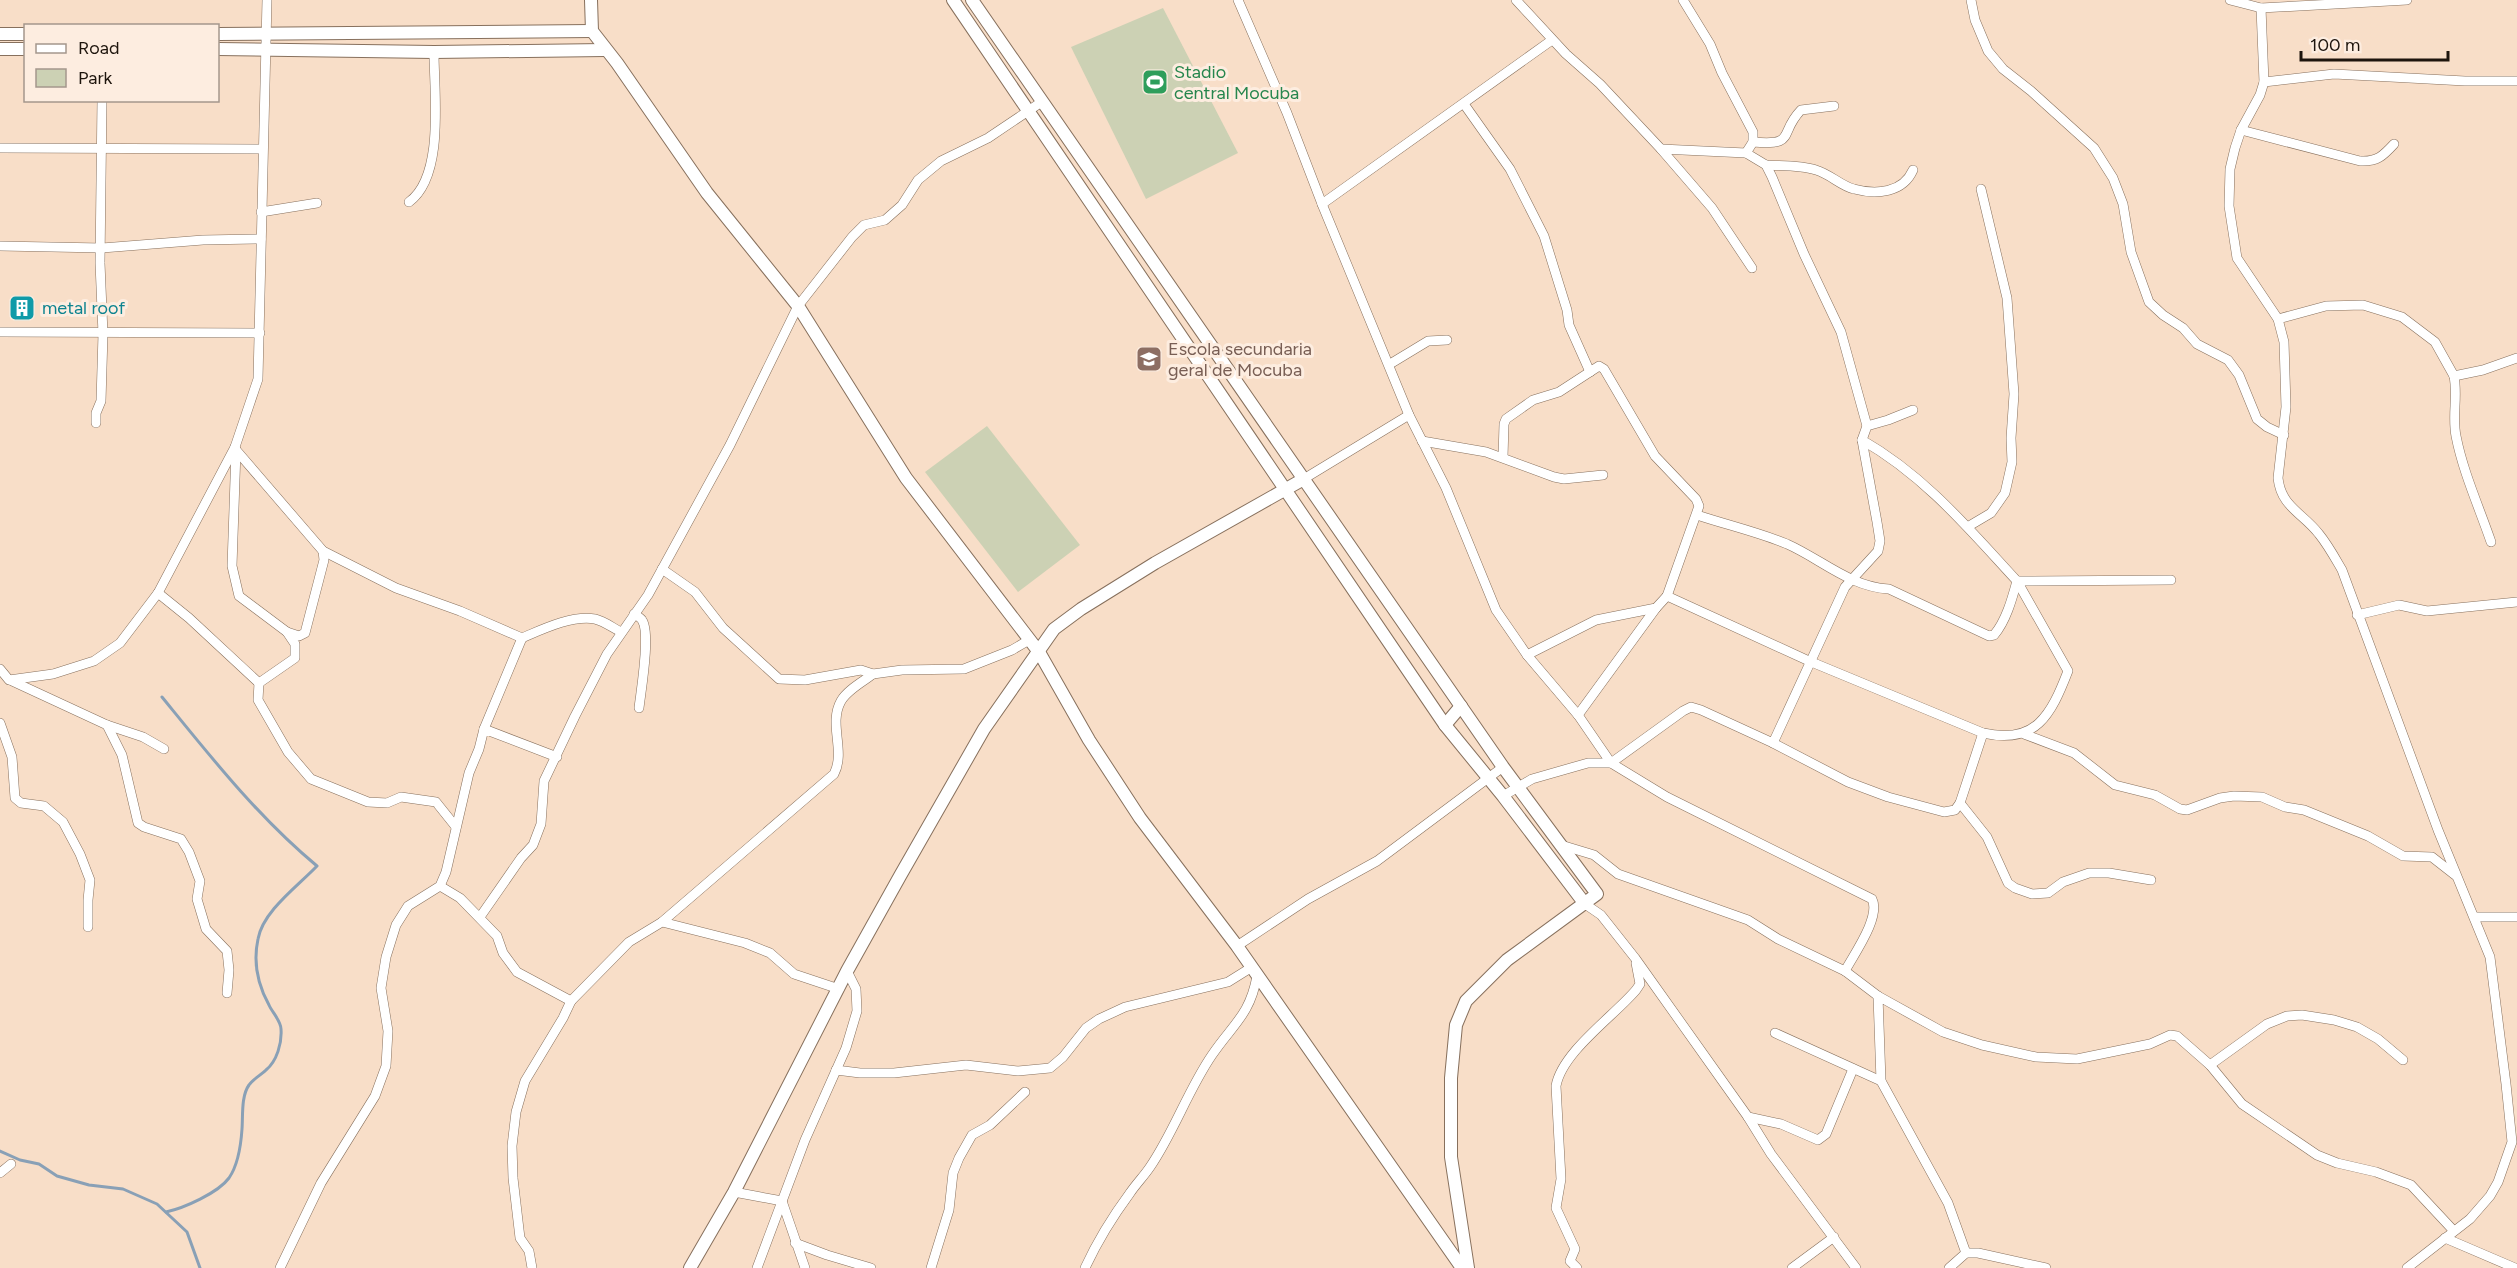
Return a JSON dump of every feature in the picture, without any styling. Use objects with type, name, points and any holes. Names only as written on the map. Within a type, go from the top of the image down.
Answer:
[{"type":"street","points":[[9,680],[53,674],[94,661],[120,643],[158,593],[235,449],[258,379],[267,0]]},
{"type":"street","points":[[591,0],[592,31],[605,50],[617,63],[707,193],[798,306],[906,478],[1039,652],[1089,740],[1140,818],[1238,946],[1462,1268]]},
{"type":"street","points":[[953,0],[1445,725],[1586,904],[1601,915],[1635,958],[1748,1117],[1771,1154],[1856,1268]]},
{"type":"street","points":[[972,0],[1302,480],[1517,787],[1598,894],[1601,915]]},
{"type":"street","points":[[1238,0],[1287,113],[1409,415],[1446,488],[1496,610],[1527,655],[1578,715],[1611,763],[1667,797],[1872,899],[1876,906],[1874,917],[1845,971]]},
{"type":"street","points":[[1516,0],[1552,40],[1600,84],[1661,149],[1712,208],[1752,268]]},
{"type":"street","points":[[1683,0],[1710,44],[1722,73],[1753,132],[1753,142],[1746,153]]},
{"type":"street","points":[[1971,0],[1975,20],[1988,51],[2003,69],[2094,148],[2113,178],[2122,204],[2131,252],[2149,302],[2163,315],[2183,328],[2197,344],[2228,360],[2239,375],[2257,419],[2284,435]]},
{"type":"street","points":[[2230,0],[2261,8],[2407,0]]},
{"type":"street","points":[[2261,8],[2264,82],[2260,96],[2241,130],[2230,169],[2229,207],[2237,258],[2278,319],[2286,355],[2284,435],[2278,478],[2279,490],[2283,500],[2318,533],[2342,570],[2357,615],[2490,957],[2514,1141],[2506,1165],[2490,1196],[2470,1219],[2407,1268]]},
{"type":"street","points":[[219,34],[592,31]]},
{"type":"street","points":[[0,34],[24,34]]},
{"type":"street","points":[[1322,204],[1552,40]]},
{"type":"street","points":[[0,49],[24,49]]},
{"type":"street","points":[[219,49],[434,52],[605,50]]},
{"type":"street","points":[[409,202],[422,189],[434,154],[434,52]]},
{"type":"street","points":[[2264,82],[2334,74],[2466,81],[2517,81]]},
{"type":"street","points":[[480,917],[521,858],[533,845],[538,835],[544,781],[587,692],[621,632],[662,569],[730,445],[798,306],[864,225],[885,220],[902,205],[918,180],[941,161],[988,138],[1043,101]]},
{"type":"street","points":[[96,423],[100,401],[103,334],[100,263],[102,248],[100,148],[102,102]]},
{"type":"street","points":[[1464,104],[1510,169],[1544,236],[1567,310],[1569,325],[1590,372]]},
{"type":"street","points":[[1753,142],[1774,144],[1783,141],[1801,110],[1834,106]]},
{"type":"street","points":[[2241,130],[2360,161],[2374,162],[2394,144]]},
{"type":"street","points":[[0,148],[262,149]]},
{"type":"street","points":[[1661,149],[1746,153],[1766,165],[1816,170],[1852,189],[1872,191],[1894,191],[1910,179],[1913,170]]},
{"type":"street","points":[[1766,165],[1841,332],[1867,426],[1863,440],[1880,541],[1878,551],[1845,587],[1809,660],[1773,743]]},
{"type":"street","points":[[1969,526],[1991,513],[2007,485],[2012,462],[2010,438],[2014,394],[2007,298],[1982,189]]},
{"type":"street","points":[[261,212],[316,203]]},
{"type":"street","points":[[0,246],[102,248],[203,240],[261,239]]},
{"type":"street","points":[[1135,268],[1150,259]]},
{"type":"street","points":[[2278,319],[2326,306],[2363,305],[2402,317],[2435,342],[2454,376],[2456,387],[2453,407],[2456,436],[2491,542]]},
{"type":"street","points":[[0,332],[260,333]]},
{"type":"street","points":[[1390,364],[1428,341],[1447,340]]},
{"type":"street","points":[[2454,376],[2483,370],[2517,358]]},
{"type":"street","points":[[1503,457],[1506,419],[1533,400],[1559,392],[1599,366],[1611,377],[1655,456],[1696,499],[1699,506],[1667,596],[1578,715]]},
{"type":"street","points":[[1867,426],[1913,410]]},
{"type":"street","points":[[690,1268],[734,1192],[847,971],[984,729],[1054,629],[1081,609],[1155,563],[1302,480],[1409,415]]},
{"type":"street","points":[[1667,596],[1809,660],[1983,733],[2004,738],[2024,734],[2056,703],[2068,671],[2017,581],[1969,526],[1915,477],[1884,452],[1863,440]]},
{"type":"street","points":[[1422,441],[1503,457],[1554,477],[1603,475]]},
{"type":"street","points":[[235,449],[323,551],[396,588],[460,611],[522,638]]},
{"type":"street","points":[[235,449],[231,566],[239,596],[287,632],[299,636],[305,633],[324,560],[323,551]]},
{"type":"street","points":[[1697,515],[1786,544],[1851,579],[1878,588],[1889,588],[1989,636],[1994,635],[1999,629],[2017,581]]},
{"type":"street","points":[[662,569],[695,592],[723,628],[779,679],[805,680],[861,670],[873,674],[902,670],[964,669],[1012,650],[1029,640]]},
{"type":"street","points":[[2017,581],[2171,580]]},
{"type":"street","points":[[158,593],[189,618],[259,683]]},
{"type":"street","points":[[2357,615],[2399,605],[2427,611],[2517,602]]},
{"type":"street","points":[[1527,655],[1596,621],[1656,608]]},
{"type":"street","points":[[634,614],[642,619],[644,626],[645,664],[639,708]]},
{"type":"street","points":[[280,1268],[321,1184],[375,1096],[386,1066],[388,1031],[381,988],[386,957],[396,925],[408,906],[440,886],[446,872],[469,773],[484,729],[522,638],[544,628],[587,618],[598,620],[621,632]]},
{"type":"street","points":[[259,683],[295,658],[295,644],[287,632]]},
{"type":"street","points":[[0,669],[9,680],[107,724],[142,737],[164,749]]},
{"type":"street","points":[[532,1268],[529,1251],[520,1238],[513,1178],[512,1146],[516,1112],[525,1081],[571,1001],[629,942],[662,922],[834,774],[838,767],[836,714],[842,699],[873,674]]},
{"type":"street","points":[[259,683],[258,700],[288,752],[311,779],[368,802],[387,803],[401,797],[436,802],[456,827]]},
{"type":"street","points":[[1445,725],[1461,706]]},
{"type":"street","points":[[1503,796],[1532,779],[1588,764],[1611,763],[1691,707],[1773,743],[1848,782],[1888,797],[1944,812],[1955,810],[1960,803],[1983,733]]},
{"type":"street","points":[[0,723],[12,757],[15,798],[21,803],[44,806],[63,822],[81,854],[90,880],[88,927]]},
{"type":"street","points":[[107,724],[122,755],[138,823],[181,839],[189,852],[200,881],[197,899],[206,929],[227,951],[229,970],[227,993]]},
{"type":"street","points":[[484,729],[557,757]]},
{"type":"street","points":[[2024,734],[2074,753],[2115,785],[2155,795],[2180,810],[2187,810],[2220,798],[2262,797],[2285,807],[2304,810],[2357,832],[2403,856],[2432,857],[2457,876]]},
{"type":"street","points":[[1238,946],[1308,899],[1377,861],[1503,767]]},
{"type":"street","points":[[1960,803],[1987,837],[2008,883],[2015,888],[2032,894],[2048,893],[2063,882],[2090,873],[2109,873],[2151,879]]},
{"type":"street","points":[[1560,844],[1594,855],[1618,874],[1748,920],[1778,939],[1845,971],[1878,996],[1943,1032],[1982,1045],[2036,1057],[2077,1059],[2150,1044],[2170,1035],[2185,1041],[2210,1065],[2242,1104],[2317,1155],[2411,1185],[2453,1230]]},
{"type":"street","points":[[440,886],[460,898],[497,936],[503,952],[516,972],[571,1001]]},
{"type":"street","points":[[1468,1268],[1451,1157],[1451,1078],[1456,1025],[1466,1001],[1507,960],[1598,894]]},
{"type":"street","points":[[2475,917],[2517,917]]},
{"type":"street","points":[[662,922],[745,943],[770,953],[794,974],[839,989]]},
{"type":"street","points":[[1577,1268],[1570,1261],[1575,1249],[1556,1208],[1561,1179],[1556,1098],[1558,1077],[1605,1019],[1640,984],[1635,958]]},
{"type":"street","points":[[756,1268],[846,1048],[857,1011],[856,989],[847,971]]},
{"type":"street","points":[[836,1070],[894,1073],[966,1065],[1018,1071],[1050,1068],[1064,1057],[1086,1028],[1100,1018],[1125,1007],[1228,982],[1255,972]]},
{"type":"street","points":[[1085,1268],[1130,1192],[1150,1167],[1213,1053],[1247,1011],[1254,993],[1255,972]]},
{"type":"street","points":[[1878,996],[1881,1081],[1948,1203],[1966,1253]]},
{"type":"street","points":[[2210,1065],[2267,1024],[2287,1016],[2302,1015],[2334,1020],[2357,1027],[2378,1039],[2403,1060]]},
{"type":"street","points":[[1775,1033],[1881,1081]]},
{"type":"street","points":[[1748,1117],[1781,1124],[1821,1140],[1826,1134],[1853,1069]]},
{"type":"street","points":[[931,1268],[949,1210],[953,1173],[959,1158],[972,1135],[990,1125],[1025,1092]]},
{"type":"street","points":[[0,1173],[11,1164]]},
{"type":"street","points":[[734,1192],[782,1201]]},
{"type":"street","points":[[782,1201],[805,1268]]},
{"type":"street","points":[[1792,1268],[1834,1237]]},
{"type":"street","points":[[2445,1238],[2514,1268]]},
{"type":"street","points":[[795,1243],[827,1256],[871,1268]]},
{"type":"street","points":[[1949,1268],[1966,1253],[1978,1253],[2046,1268]]},
{"type":"green space","points":[[1163,8],[1238,153],[1146,199],[1071,47]]},
{"type":"green space","points":[[987,426],[1080,545],[1018,592],[925,472]]},
{"type":"waterway","points":[[162,697],[255,807],[317,866],[274,909],[261,929],[258,939],[256,956],[259,981],[270,1008],[280,1023],[281,1040],[273,1062],[246,1090],[241,1141],[235,1167],[229,1178],[217,1189],[191,1203],[166,1212]]},
{"type":"waterway","points":[[0,1151],[20,1160],[39,1164],[57,1176],[89,1185],[123,1189],[157,1204],[187,1232],[200,1268]]},
{"type":"place","name":"Stadio central Mocuba","points":[[1155,82]]},
{"type":"place","name":"metal roof","points":[[22,308]]},
{"type":"place","name":"Escola secundaria geral de Mocuba","points":[[1149,359]]}]
